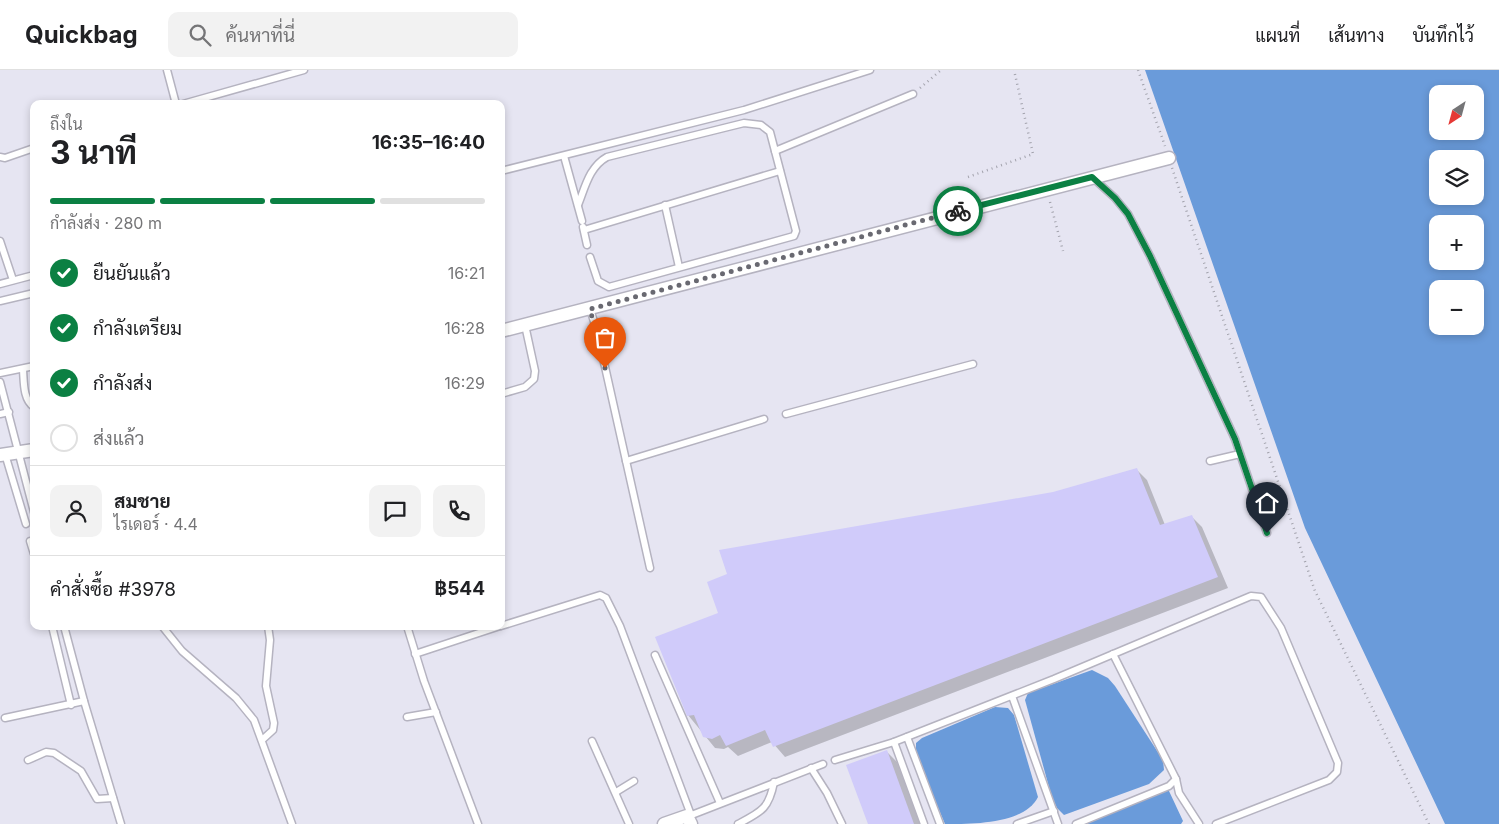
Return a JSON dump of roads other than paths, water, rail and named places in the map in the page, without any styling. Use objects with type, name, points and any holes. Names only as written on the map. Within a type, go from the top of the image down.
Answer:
[{"type":"street","points":[[505,330],[1165,159]]},
{"type":"street","points":[[3,455],[30,451]]},
{"type":"street","points":[[664,824],[690,818]]},
{"type":"lane","points":[[167,70],[175,100]]},
{"type":"lane","points":[[198,100],[251,87],[301,70]]},
{"type":"lane","points":[[505,170],[744,110],[870,70]]},
{"type":"lane","points":[[775,151],[913,94]]},
{"type":"lane","points":[[578,205],[583,189],[594,169],[600,161],[607,157],[744,122],[754,123],[766,128],[770,132],[796,231],[794,236],[609,287],[598,281],[590,257]]},
{"type":"lane","points":[[0,157],[5,158],[30,149]]},
{"type":"lane","points":[[564,156],[587,245]]},
{"type":"lane","points":[[583,226],[780,172]]},
{"type":"lane","points":[[1092,177],[1115,198],[1128,214],[1178,317],[1240,454],[1267,533]]},
{"type":"lane","points":[[665,205],[679,267]]},
{"type":"lane","points":[[0,241],[13,280]]},
{"type":"lane","points":[[0,284],[30,276]]},
{"type":"lane","points":[[0,302],[30,294]]},
{"type":"lane","points":[[590,309],[597,331],[650,568]]},
{"type":"lane","points":[[505,393],[524,387],[534,379],[535,371],[526,325]]},
{"type":"lane","points":[[786,414],[973,364]]},
{"type":"lane","points":[[0,373],[30,367]]},
{"type":"lane","points":[[23,370],[24,390],[30,405]]},
{"type":"lane","points":[[0,382],[30,496]]},
{"type":"lane","points":[[0,414],[9,412]]},
{"type":"lane","points":[[626,462],[764,420]]},
{"type":"lane","points":[[1210,461],[1240,454]]},
{"type":"lane","points":[[3,455],[26,524]]},
{"type":"lane","points":[[505,624],[600,595],[606,598],[620,626],[690,818],[720,803],[823,764]]},
{"type":"lane","points":[[835,760],[908,737],[1012,696],[1251,596],[1261,597],[1281,628],[1338,763],[1337,772],[1329,780],[1216,824]]},
{"type":"lane","points":[[53,630],[71,705]]},
{"type":"lane","points":[[65,630],[121,824]]},
{"type":"lane","points":[[166,630],[198,667],[247,709],[254,720],[262,740],[292,824]]},
{"type":"lane","points":[[262,740],[272,730],[274,723],[266,686],[270,640],[269,630]]},
{"type":"lane","points":[[408,630],[415,654],[478,824]]},
{"type":"lane","points":[[415,654],[488,630]]},
{"type":"lane","points":[[1112,654],[1176,779],[1180,793],[1199,824]]},
{"type":"lane","points":[[655,656],[720,803]]},
{"type":"lane","points":[[1012,696],[1058,824]]},
{"type":"lane","points":[[5,718],[84,701]]},
{"type":"lane","points":[[407,718],[436,712]]},
{"type":"lane","points":[[908,737],[940,824]]},
{"type":"lane","points":[[592,742],[629,824]]},
{"type":"lane","points":[[894,742],[924,824]]},
{"type":"lane","points":[[28,760],[46,752],[54,753],[81,771],[97,799],[113,798]]},
{"type":"lane","points":[[811,768],[827,792],[842,824]]},
{"type":"lane","points":[[1076,824],[1169,786],[1176,779]]},
{"type":"lane","points":[[616,792],[634,781]]},
{"type":"lane","points":[[738,824],[765,809],[771,799],[774,782]]},
{"type":"lane","points":[[1017,824],[1054,811]]},
{"type":"water","points":[[1145,70],[1499,70],[1499,824],[1445,824],[1305,528]]},
{"type":"water","points":[[1092,670],[1108,678],[1115,686],[1163,760],[1164,770],[1149,784],[1064,815],[1057,808],[1052,798],[1025,700],[1028,693]]},
{"type":"water","points":[[995,707],[1008,708],[1014,715],[1038,797],[1022,813],[997,821],[945,824],[916,756],[916,743],[922,738]]},
{"type":"water","points":[[1160,791],[1169,791],[1183,821],[1181,824],[1085,824]]}]
